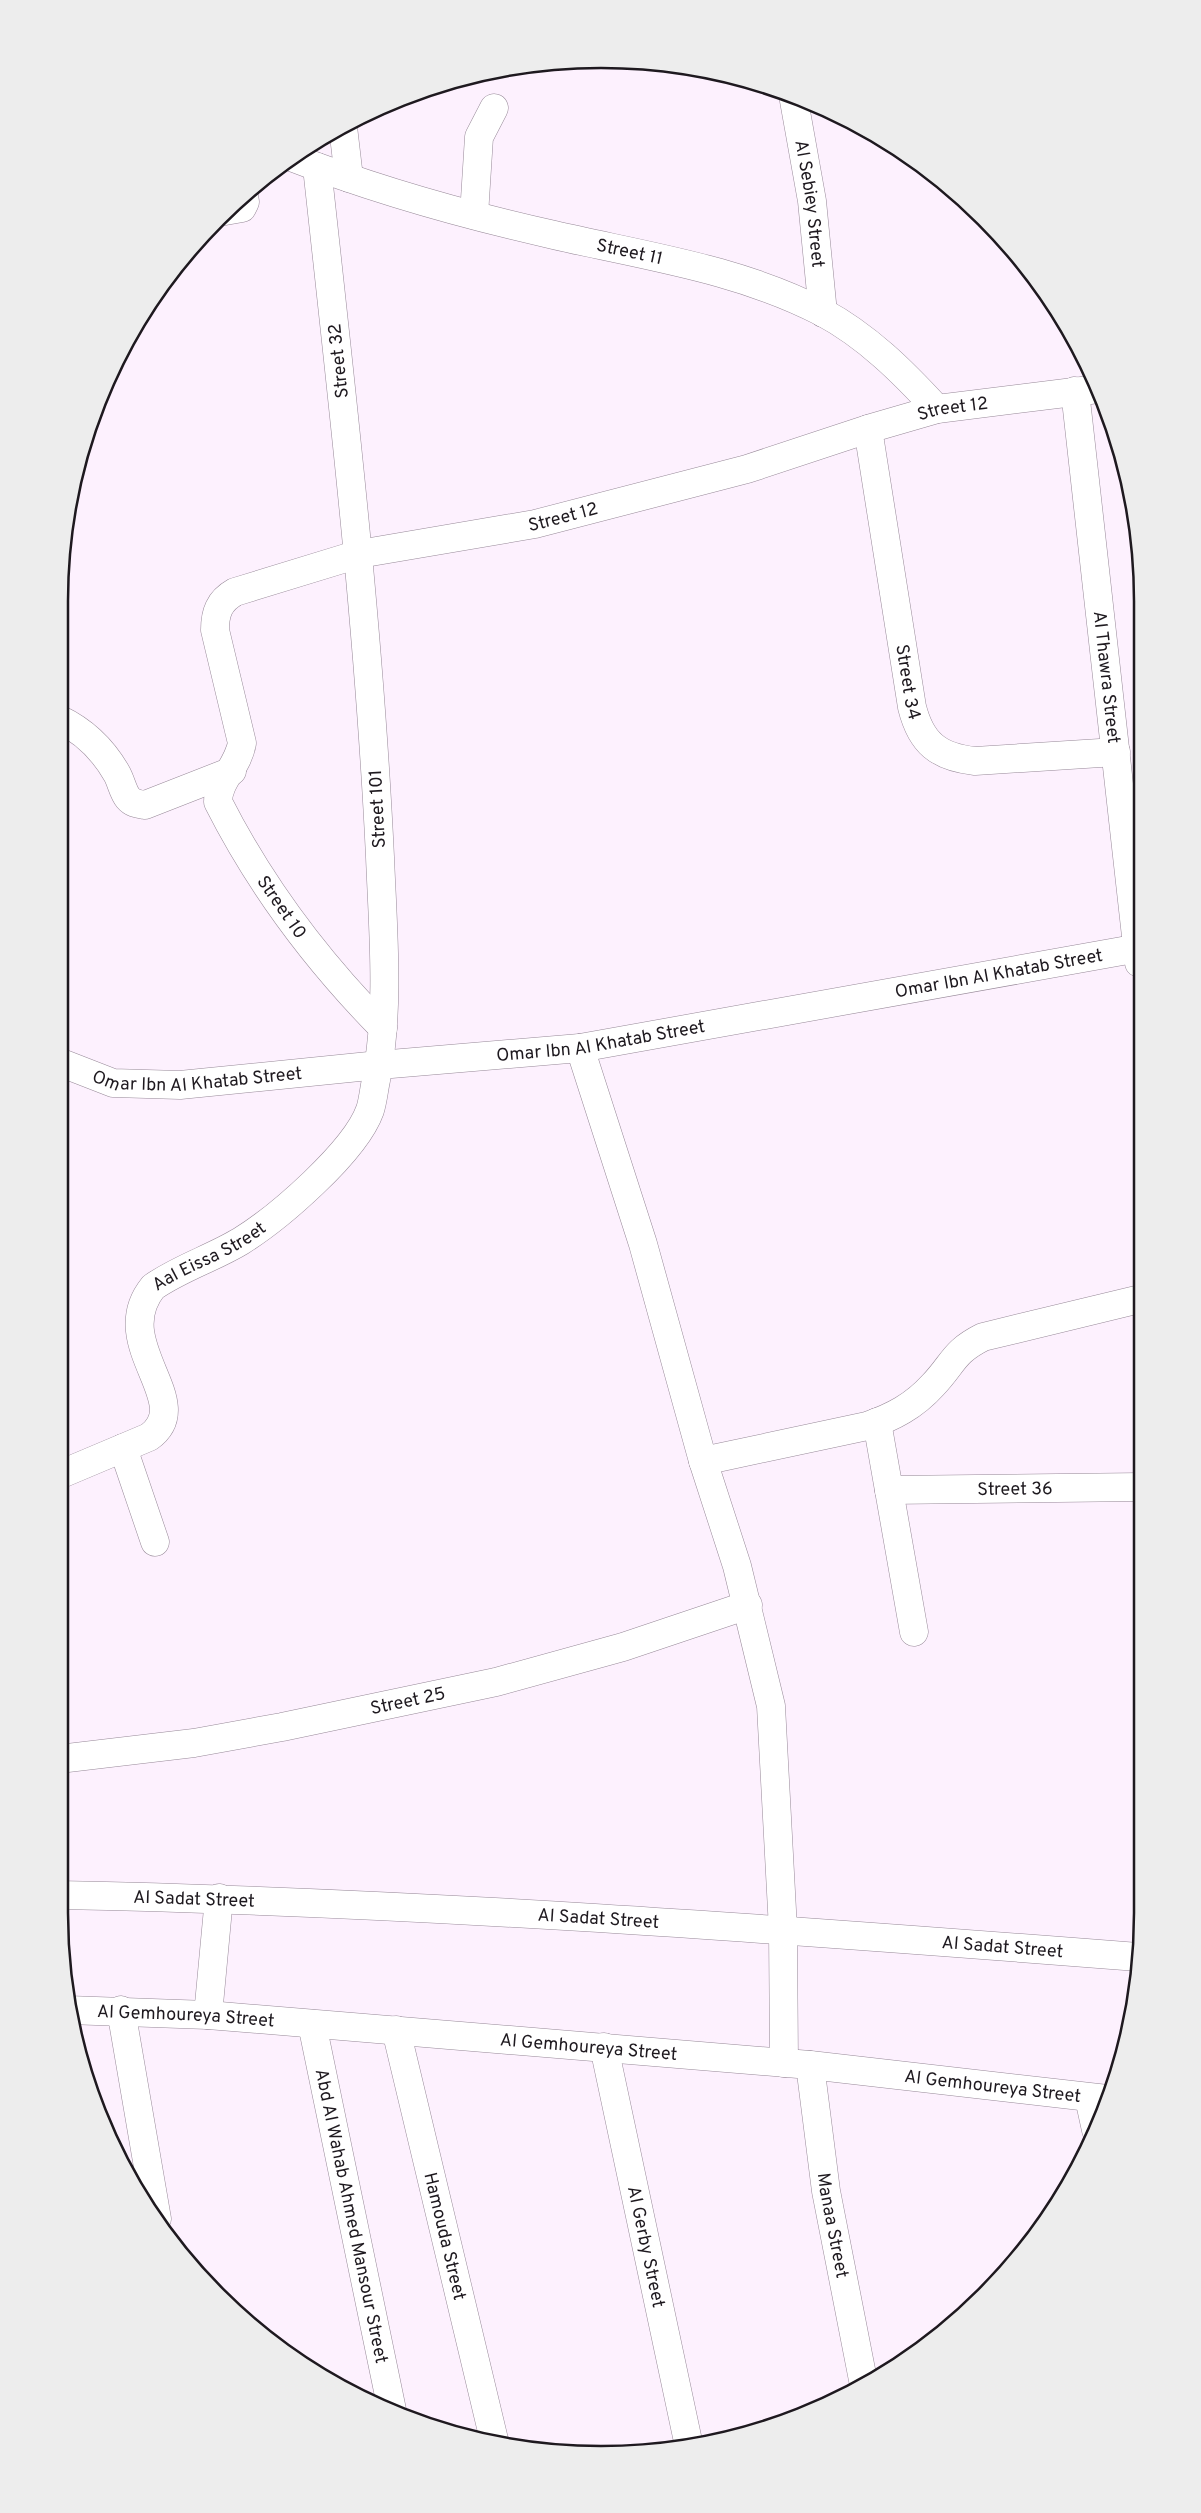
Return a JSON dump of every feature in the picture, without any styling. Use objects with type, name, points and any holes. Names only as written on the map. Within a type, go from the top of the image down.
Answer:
[{"type":"street","name":"Al Sebiey Street","points":[[795,104],[812,201],[823,313]]},
{"type":"street","points":[[474,215],[479,137],[494,108]]},
{"type":"street","points":[[343,134],[349,178]]},
{"type":"street","name":"Street 11","points":[[299,160],[349,178],[474,215],[706,269],[766,287],[823,313],[872,346],[902,372],[937,409]]},
{"type":"street","name":"Street 32","points":[[317,167],[359,554]]},
{"type":"street","name":"Street 12","points":[[232,771],[239,757],[242,743],[215,630],[219,607],[235,592],[359,554],[535,524],[748,469],[868,429],[937,409],[1087,390]]},
{"type":"street","name":"Al Thawra Street","points":[[1087,390],[1116,752],[1134,916]]},
{"type":"street","name":"Street 34","points":[[868,429],[912,706],[917,726],[927,740],[938,751],[957,759],[975,761],[1116,752]]},
{"type":"street","name":"Street 101","points":[[359,554],[376,773],[381,895],[384,1028],[379,1065]]},
{"type":"street","points":[[68,723],[95,744],[110,761],[128,798],[134,804],[146,805],[232,771]]},
{"type":"street","name":"Street 10","points":[[232,771],[218,790],[218,802],[247,854],[270,892],[296,928],[352,996],[384,1028]]},
{"type":"street","name":"Omar Ibn Al Khatab Street","points":[[68,1066],[113,1083],[180,1085],[379,1065],[580,1048],[1134,954]]},
{"type":"street","name":"Manaa Street","points":[[580,1048],[643,1244],[703,1461],[748,1605],[771,1706],[783,1929],[797,2064],[826,2191],[862,2377]]},
{"type":"street","name":"Aal Eissa Street","points":[[68,1471],[149,1437],[156,1432],[165,1419],[165,1406],[141,1341],[138,1324],[145,1298],[153,1287],[165,1279],[241,1241],[302,1193],[332,1164],[352,1139],[370,1111],[379,1065]]},
{"type":"street","points":[[703,1461],[893,1417],[915,1403],[935,1384],[964,1346],[983,1336],[1134,1300]]},
{"type":"street","points":[[877,1422],[914,1632]]},
{"type":"street","points":[[122,1448],[155,1542]]},
{"type":"street","name":"Street 36","points":[[889,1490],[1134,1487]]},
{"type":"street","name":"Street 25","points":[[68,1757],[223,1738],[496,1682],[623,1647],[748,1605]]},
{"type":"street","name":"Al Sadat Street","points":[[68,1895],[218,1898],[783,1929],[1131,1956]]},
{"type":"street","points":[[208,2015],[218,1898]]},
{"type":"street","name":"Al Gemhoureya Street","points":[[77,2010],[121,2010],[208,2015],[797,2064],[1098,2098]]},
{"type":"street","points":[[121,2010],[153,2203]]},
{"type":"street","name":"Abd Al Wahab Ahmed Mansour Street","points":[[312,2024],[390,2402]]},
{"type":"street","name":"Hamouda Street","points":[[396,2030],[493,2434]]},
{"type":"street","name":"Al Gerby Street","points":[[604,2048],[687,2438]]}]
